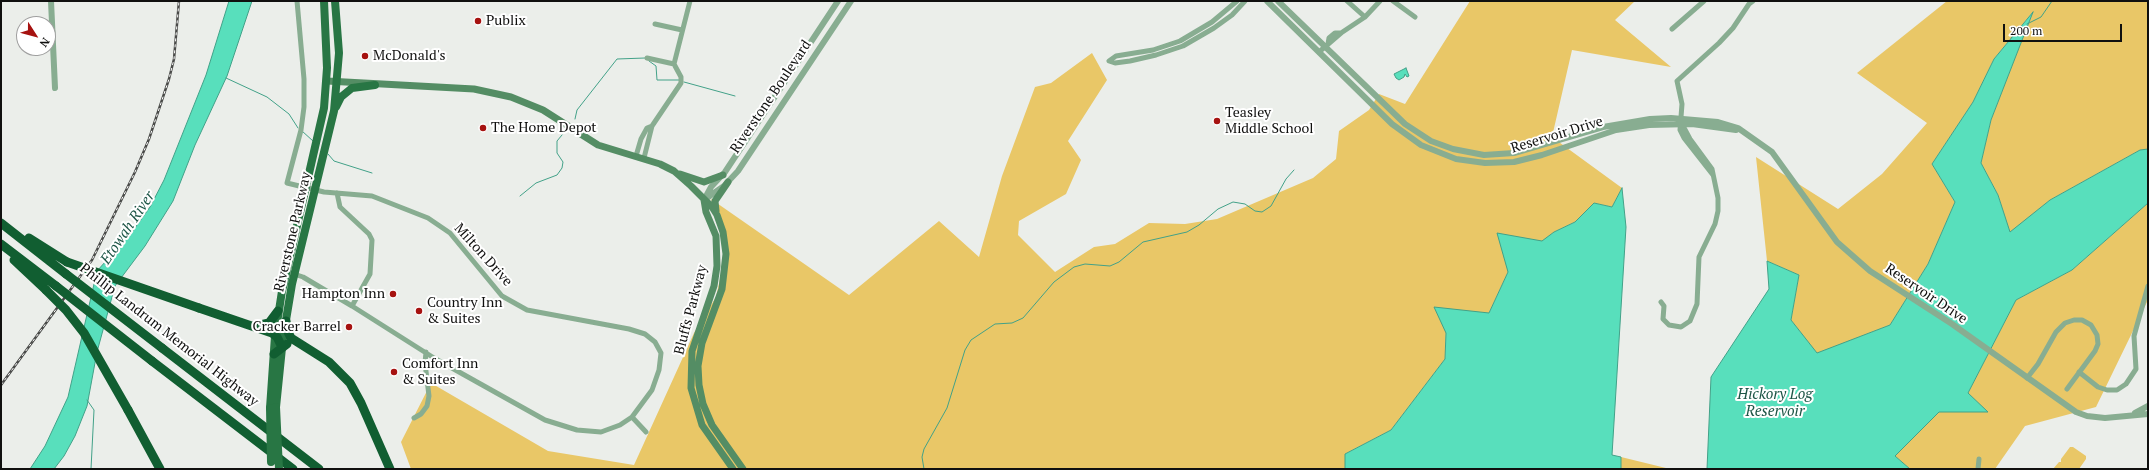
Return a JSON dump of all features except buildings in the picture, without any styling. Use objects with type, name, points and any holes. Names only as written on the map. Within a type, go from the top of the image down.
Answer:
[{"type":"highway","points":[[1,218],[67,262],[254,326],[275,336],[282,347]]},
{"type":"highway","name":"Phillip Landrum Memorial Highway","points":[[1,223],[319,469]]},
{"type":"highway","points":[[1,244],[293,469]]},
{"type":"highway","points":[[1,248],[66,310],[84,333],[160,469]]},
{"type":"highway","points":[[254,326],[269,323],[278,311]]},
{"type":"highway","points":[[286,321],[289,335],[298,344],[329,362],[350,384],[390,469]]},
{"type":"highway","points":[[274,354],[288,344],[298,344]]},
{"type":"main road","name":"Riverstone Parkway","points":[[279,469],[273,407],[275,336],[278,311],[290,248],[318,139],[327,81],[324,1]]},
{"type":"main road","name":"Riverstone Parkway","points":[[273,407],[294,274],[334,111],[339,53],[335,1]]},
{"type":"main road","points":[[327,81],[474,90],[511,97],[543,110],[598,145],[644,158],[704,182],[723,175]]},
{"type":"main road","points":[[334,111],[341,97],[352,88],[375,85]]},
{"type":"main road","points":[[674,171],[704,200]]},
{"type":"main road","points":[[717,215],[715,201],[728,182]]},
{"type":"main road","name":"Bluffs Parkway","points":[[704,200],[712,207],[717,215],[723,232],[726,254],[722,289],[702,343],[698,366],[699,385],[703,404],[712,425],[743,469]]},
{"type":"main road","name":"Bluffs Parkway","points":[[704,200],[706,212],[716,236],[717,250],[714,286],[692,351],[691,388],[702,424],[733,469]]},
{"type":"main road","points":[[706,309],[713,312]]},
{"type":"main road","points":[[272,469],[273,407]]},
{"type":"street","points":[[51,1],[55,88]]},
{"type":"street","name":"Milton Drive","points":[[296,1],[303,72],[304,107],[301,130],[287,183],[315,190],[372,196],[428,218],[450,233],[502,296],[527,310],[629,329],[645,334],[655,342],[661,353],[659,370],[647,397],[632,417]]},
{"type":"street","points":[[644,158],[652,126],[681,84],[681,77],[674,64],[690,1]]},
{"type":"street","name":"Riverstone Boulevard","points":[[704,200],[711,187],[723,175],[838,1]]},
{"type":"street","name":"Riverstone Boulevard","points":[[704,200],[715,194],[738,171],[851,1]]},
{"type":"street","points":[[1237,1],[1207,25],[1180,41],[1153,50],[1116,56],[1109,61],[1115,63],[1130,61],[1179,48],[1214,28],[1232,15],[1245,1]]},
{"type":"street","name":"Reservoir Drive","points":[[1267,1],[1403,133],[1435,151],[1470,162],[1514,162],[1542,155],[1616,130],[1682,121]]},
{"type":"street","name":"Reservoir Drive","points":[[1278,1],[1405,124],[1438,144],[1468,153],[1491,155],[1514,153],[1609,125],[1650,119],[1724,123],[1735,126],[1772,152],[1826,228],[1849,254],[2079,413],[2105,418],[2132,414],[2148,414]]},
{"type":"street","points":[[1347,1],[1365,17]]},
{"type":"street","points":[[1319,52],[1340,38],[1341,33],[1365,17],[1380,1]]},
{"type":"street","points":[[1393,1],[1415,17]]},
{"type":"street","points":[[1672,29],[1704,1]]},
{"type":"street","points":[[1661,302],[1664,306],[1663,320],[1669,325],[1681,327],[1690,321],[1697,304],[1699,257],[1717,215],[1718,202],[1714,176],[1685,141],[1680,130],[1682,121],[1682,100],[1677,81],[1719,43],[1753,1]]},
{"type":"street","points":[[655,24],[682,30]]},
{"type":"street","points":[[647,58],[674,64]]},
{"type":"street","points":[[636,156],[647,128],[652,126]]},
{"type":"street","points":[[337,193],[338,204],[346,214],[369,234],[372,240],[370,274],[352,306]]},
{"type":"street","points":[[294,274],[303,277],[352,306],[434,358],[545,420],[577,430],[600,432],[620,425],[632,417],[646,432]]},
{"type":"street","points":[[2080,372],[2098,386],[2107,390],[2118,390],[2126,384],[2136,369],[2134,336],[2148,286]]},
{"type":"street","points":[[2027,378],[2038,364],[2056,332],[2065,323],[2074,320],[2082,320],[2091,325],[2097,335],[2098,344],[2095,351],[2068,389]]},
{"type":"street","points":[[414,418],[421,414],[427,406],[430,396],[425,363],[426,352]]},
{"type":"street","name":"Reservoir Drive","points":[[2132,414],[2148,406]]},
{"type":"street","points":[[1978,469],[1979,459]]},
{"type":"shaded area","points":[[1470,1],[1635,1],[1615,20],[1671,67],[1572,50],[1552,137],[1622,188],[1612,207],[1594,203],[1575,222],[1554,232],[1508,272],[1489,313],[1446,333],[1445,359],[1391,430],[1345,454],[1345,469],[411,469],[401,442],[431,383],[548,451],[634,465],[694,333],[716,297],[724,261],[724,238],[711,199],[849,295],[939,221],[979,257],[1002,176],[1035,87],[1051,83],[1092,53],[1107,80],[1068,141],[1081,160],[1066,194],[1019,221],[1018,235],[1055,272],[1094,247],[1115,244],[1149,223],[1185,224],[1217,219],[1313,178],[1336,159],[1339,131],[1369,110],[1379,94],[1405,104]]},
{"type":"shaded area","points":[[1947,1],[2148,1],[2148,149],[2140,150],[2050,200],[2010,233],[1998,195],[1981,163],[1991,120],[2032,13],[1994,59],[1973,102],[1932,164],[1955,202],[1928,264],[1890,325],[1817,354],[1791,320],[1799,275],[1767,261],[1756,157],[1838,209],[1882,174],[1927,123],[1857,73]]},
{"type":"shaded area","points":[[2148,203],[2148,300],[2096,407],[2025,426],[1995,469],[1910,469],[1895,456],[1939,412],[1987,412],[1968,393],[2016,300],[2072,270]]},
{"type":"shaded area","points":[[2070,447],[2073,447],[2086,456],[2086,459],[2079,469],[2053,469],[2059,462],[2061,462],[2061,459]]},
{"type":"shaded area","points":[[1621,457],[1670,469],[1621,469]]},
{"type":"water","name":"Etowah River","points":[[229,1],[252,1],[227,76],[195,145],[173,201],[145,246],[115,286],[97,352],[87,406],[75,436],[64,456],[54,469],[30,469],[45,446],[68,397],[97,271],[132,232],[150,207],[164,180],[206,75]]},
{"type":"water","name":"Hickory Log Reservoir","points":[[2033,12],[1991,120],[1981,163],[1998,195],[2010,232],[2050,200],[2140,150],[2148,149],[2148,203],[2072,270],[2016,300],[1968,393],[1988,412],[1939,412],[1895,456],[1910,469],[1707,469],[1711,377],[1769,289],[1767,261],[1799,275],[1791,320],[1817,353],[1890,325],[1928,264],[1955,202],[1932,164],[1973,102],[1994,59]]},
{"type":"water","points":[[1406,68],[1409,76],[1407,77],[1405,74],[1404,77],[1399,80],[1396,78],[1394,74]]},
{"type":"water","points":[[1622,188],[1626,227],[1612,455],[1621,457],[1621,469],[1345,469],[1345,454],[1391,430],[1445,359],[1446,333],[1434,307],[1489,313],[1508,272],[1497,233],[1542,241],[1554,232],[1575,222],[1594,203],[1612,207]]},
{"type":"waterway","points":[[2027,24],[2041,17],[2052,1]]},
{"type":"waterway","points":[[2011,38],[2019,29]]},
{"type":"waterway","points":[[575,119],[577,110],[617,59],[645,58]]},
{"type":"waterway","points":[[649,61],[656,66],[657,80],[679,80]]},
{"type":"waterway","points":[[226,78],[267,97],[289,114],[298,128]]},
{"type":"waterway","points":[[684,82],[735,96]]},
{"type":"waterway","points":[[302,131],[313,141]]},
{"type":"waterway","points":[[520,196],[536,183],[557,175],[562,168],[563,162],[557,153],[557,141],[562,135]]},
{"type":"waterway","points":[[328,154],[334,161],[372,173]]},
{"type":"waterway","points":[[924,469],[922,457],[924,449],[947,408],[965,350],[971,340],[995,324],[1012,323],[1023,318],[1054,282],[1074,267],[1085,264],[1110,266],[1119,262],[1143,242],[1187,232],[1199,225],[1218,209],[1233,202],[1245,204],[1255,211],[1262,212],[1271,206],[1286,179],[1294,170]]},
{"type":"waterway","points":[[87,400],[94,410],[91,469]]},
{"type":"waterway","points":[[170,469],[182,469]]},
{"type":"railway","points":[[1,385],[92,260],[135,172],[149,139],[169,79],[174,59],[179,1]]},
{"type":"place","name":"Publix","points":[[478,21]]},
{"type":"place","name":"McDonald's","points":[[365,56]]},
{"type":"place","name":"Teasley Middle School","points":[[1217,121]]},
{"type":"place","name":"The Home Depot","points":[[483,128]]},
{"type":"place","name":"Hampton Inn","points":[[393,294]]},
{"type":"place","name":"Country Inn & Suites","points":[[419,311]]},
{"type":"place","name":"Cracker Barrel","points":[[349,327]]},
{"type":"place","name":"Comfort Inn & Suites","points":[[394,372]]}]
